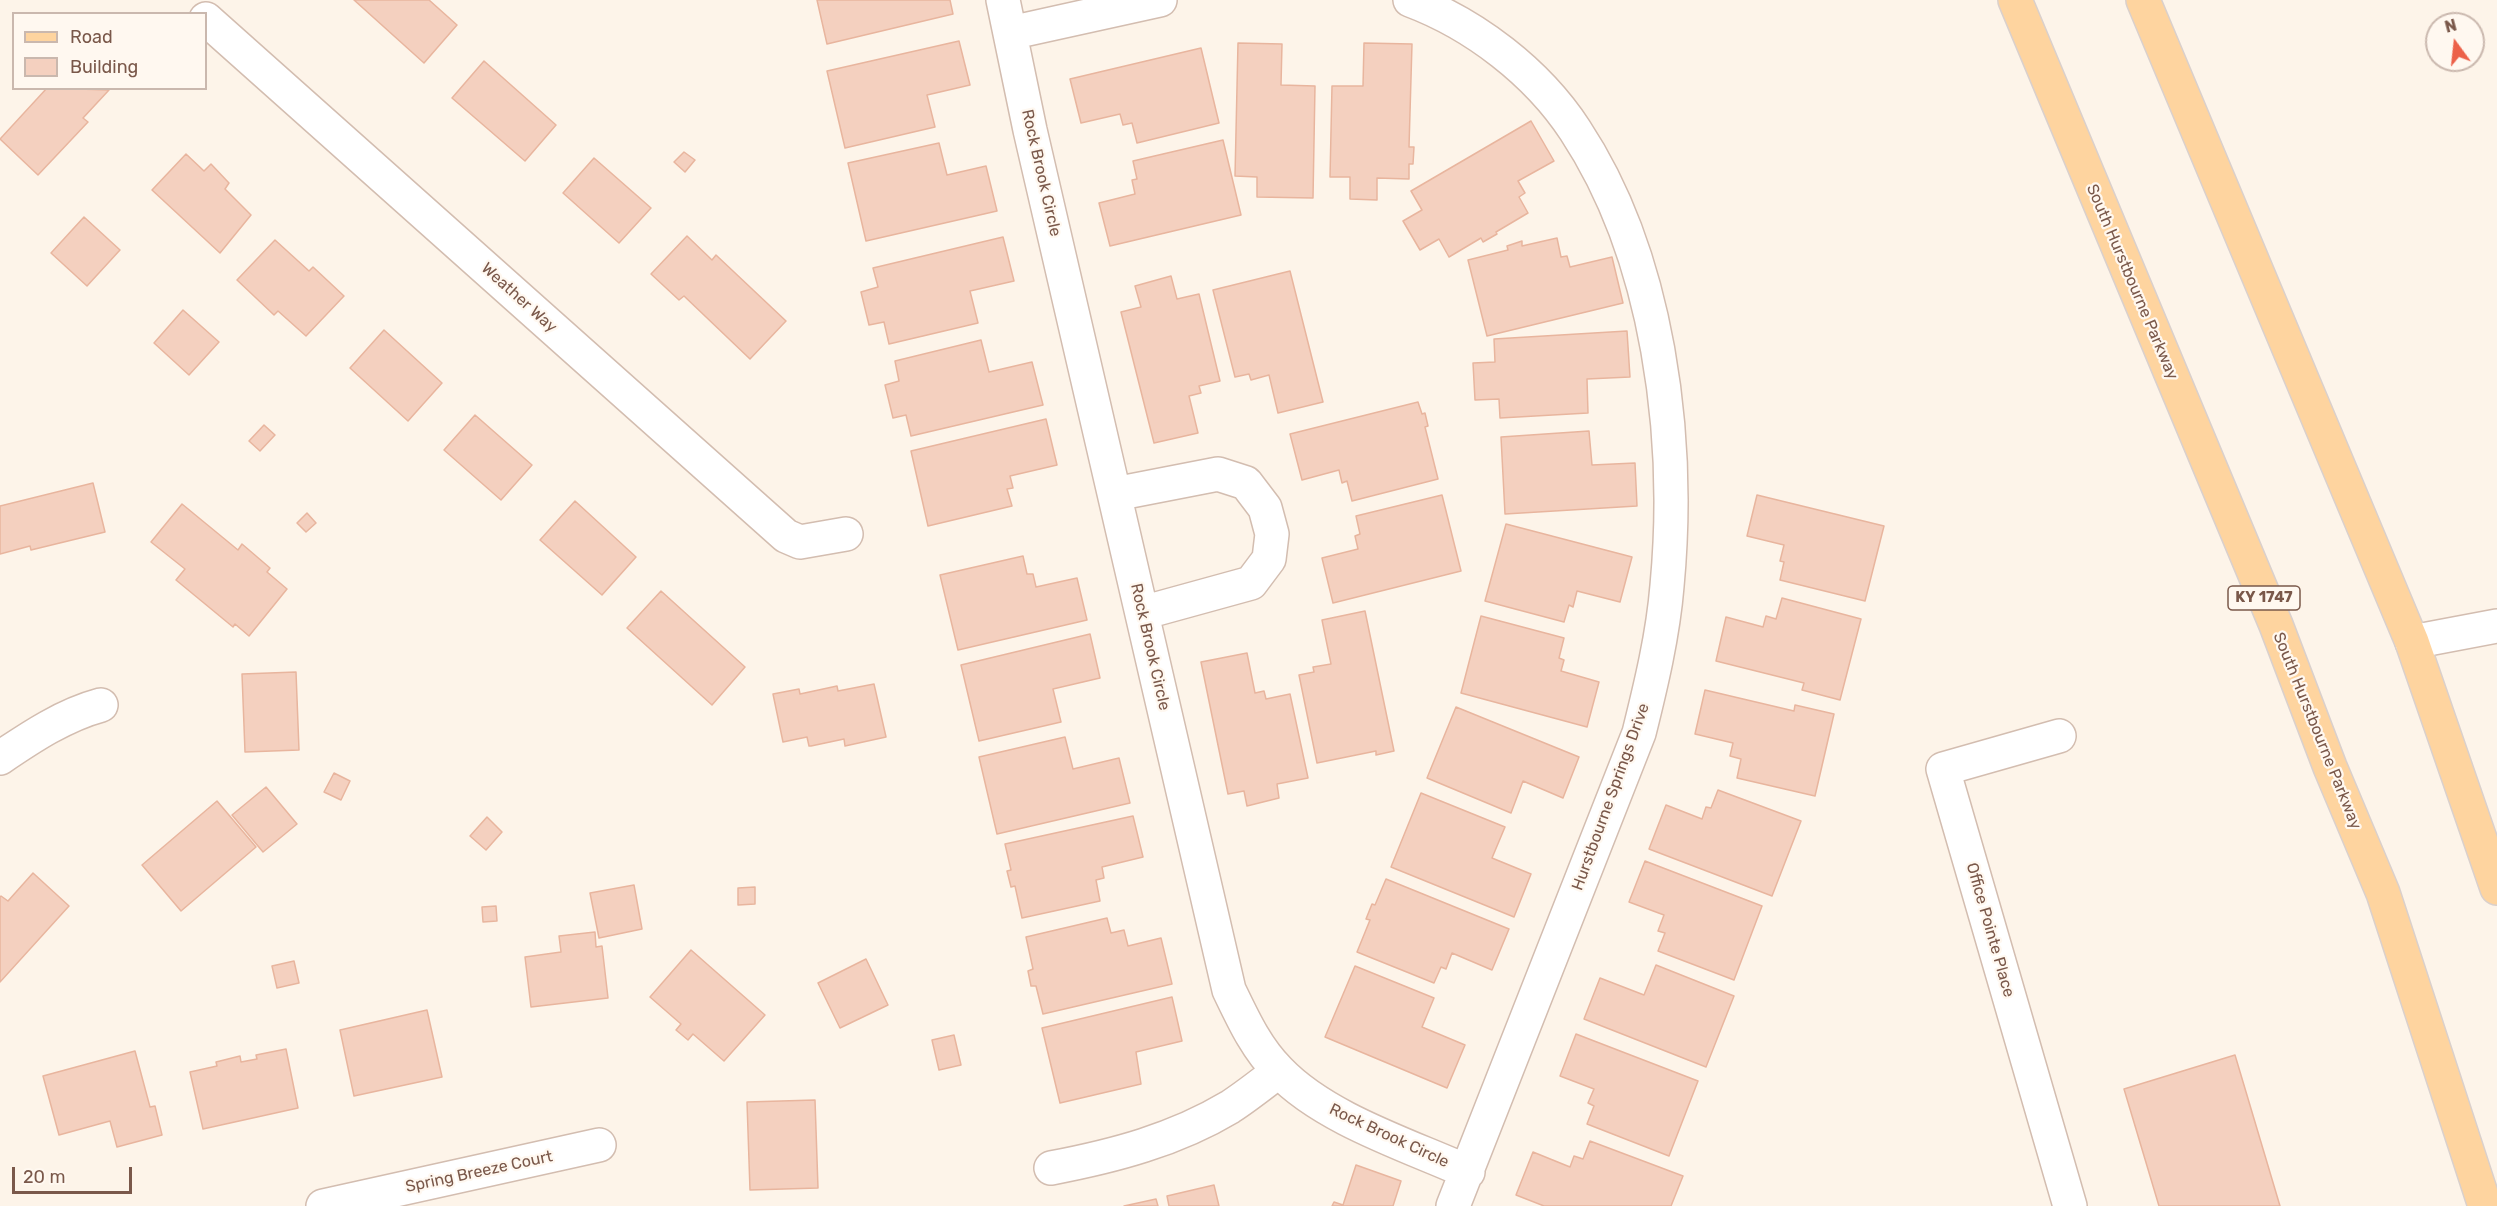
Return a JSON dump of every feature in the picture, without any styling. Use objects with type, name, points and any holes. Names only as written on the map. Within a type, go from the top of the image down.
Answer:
[{"type":"main road","name":"South Hurstbourne Parkway","points":[[2015,0],[2271,614],[2330,766],[2383,893],[2485,1206]]},
{"type":"main road","points":[[2142,0],[2412,642],[2497,888]]},
{"type":"street","points":[[184,0],[197,12]]},
{"type":"street","name":"Rock Brook Circle","points":[[1003,0],[1033,141],[1230,990],[1249,1033],[1279,1071],[1311,1099],[1339,1115],[1468,1172]]},
{"type":"street","points":[[1010,33],[1160,0]]},
{"type":"street","name":"Hurstbourne Springs Drive","points":[[1410,0],[1434,9],[1488,41],[1530,76],[1575,129],[1593,160],[1625,226],[1650,314],[1666,404],[1672,491],[1667,586],[1652,684],[1639,733],[1453,1206]]},
{"type":"street","name":"Weather Way","points":[[207,20],[786,536],[800,542],[846,534]]},
{"type":"street","points":[[1115,494],[1218,474],[1246,483],[1264,507],[1272,534],[1269,560],[1251,584],[1142,613]]},
{"type":"street","points":[[2412,642],[2497,626]]},
{"type":"street","points":[[0,758],[29,738],[85,709],[101,705]]},
{"type":"street","name":"Office Pointe Place","points":[[2059,736],[1943,769],[2070,1206]]},
{"type":"street","points":[[1051,1168],[1112,1156],[1171,1136],[1230,1107],[1279,1071]]},
{"type":"street","name":"Spring Breeze Court","points":[[323,1206],[599,1145]]},
{"type":"building","points":[[354,0],[429,0],[457,25],[424,63]]},
{"type":"building","points":[[817,0],[950,0],[953,14],[827,44]]},
{"type":"building","points":[[959,41],[970,85],[927,95],[935,127],[845,148],[827,71]]},
{"type":"building","points":[[1238,43],[1282,44],[1281,85],[1315,86],[1313,198],[1257,197],[1257,177],[1235,176]]},
{"type":"building","points":[[1364,43],[1412,44],[1409,147],[1414,147],[1413,164],[1409,164],[1409,179],[1377,178],[1377,200],[1350,199],[1350,177],[1330,177],[1332,86],[1363,86]]},
{"type":"building","points":[[1201,48],[1219,123],[1137,143],[1132,123],[1123,125],[1120,114],[1081,123],[1070,79]]},
{"type":"building","points":[[484,61],[556,125],[525,161],[452,98]]},
{"type":"building","points":[[45,90],[109,90],[83,118],[88,122],[38,175],[0,139]]},
{"type":"building","points":[[1531,121],[1554,161],[1518,181],[1525,193],[1519,197],[1528,213],[1483,242],[1481,238],[1449,257],[1439,239],[1420,250],[1403,221],[1422,210],[1411,191]]},
{"type":"building","points":[[1223,140],[1241,215],[1110,246],[1099,203],[1135,194],[1132,180],[1137,179],[1133,161]]},
{"type":"building","points":[[939,143],[947,175],[986,166],[997,211],[866,241],[848,163]]},
{"type":"building","points":[[684,152],[695,160],[685,172],[674,162]]},
{"type":"building","points":[[186,154],[204,171],[211,164],[229,183],[225,189],[251,215],[220,253],[152,190]]},
{"type":"building","points":[[594,158],[651,208],[619,243],[563,193]]},
{"type":"building","points":[[84,217],[120,250],[87,286],[51,253]]},
{"type":"building","points":[[687,236],[712,260],[716,255],[786,321],[750,359],[684,296],[679,300],[651,274]]},
{"type":"building","points":[[1003,237],[1014,281],[970,291],[978,323],[889,344],[884,322],[869,325],[861,292],[878,287],[873,268]]},
{"type":"building","points":[[1557,238],[1561,257],[1567,256],[1570,267],[1612,257],[1623,303],[1487,336],[1468,260],[1508,250],[1507,246],[1522,241],[1522,246]]},
{"type":"building","points":[[275,240],[309,271],[313,267],[344,296],[306,336],[278,311],[274,315],[237,280]]},
{"type":"building","points":[[1290,271],[1323,402],[1278,413],[1269,375],[1251,380],[1249,374],[1235,377],[1213,290]]},
{"type":"building","points":[[1171,276],[1177,299],[1199,294],[1220,381],[1199,386],[1201,393],[1189,396],[1198,433],[1154,443],[1121,312],[1141,307],[1135,286]]},
{"type":"building","points":[[183,310],[219,342],[189,375],[154,343]]},
{"type":"building","points":[[384,330],[442,383],[408,421],[350,368]]},
{"type":"building","points":[[1627,331],[1630,377],[1587,379],[1588,413],[1500,418],[1499,399],[1475,400],[1473,363],[1495,362],[1494,339]]},
{"type":"building","points":[[981,340],[989,372],[1032,362],[1043,405],[911,436],[906,415],[893,418],[885,385],[899,381],[895,361]]},
{"type":"building","points":[[1418,402],[1422,414],[1425,413],[1428,426],[1425,427],[1438,479],[1352,501],[1347,481],[1342,483],[1339,470],[1302,480],[1290,434]]},
{"type":"building","points":[[475,415],[532,465],[501,500],[444,450]]},
{"type":"building","points":[[1046,419],[1057,465],[1010,476],[1013,488],[1007,489],[1012,506],[928,526],[911,451]]},
{"type":"building","points":[[264,425],[275,435],[260,451],[249,441]]},
{"type":"building","points":[[1589,431],[1592,465],[1635,463],[1637,506],[1505,514],[1501,437]]},
{"type":"building","points":[[93,483],[105,532],[31,550],[30,546],[0,554],[0,506]]},
{"type":"building","points":[[1442,495],[1461,571],[1333,603],[1322,558],[1358,549],[1355,536],[1360,534],[1356,516]]},
{"type":"building","points":[[1757,495],[1884,526],[1865,601],[1780,580],[1784,562],[1780,561],[1784,545],[1747,536]]},
{"type":"building","points":[[575,501],[636,557],[602,595],[540,540]]},
{"type":"building","points":[[182,504],[238,550],[242,544],[270,568],[267,572],[287,589],[249,636],[235,624],[233,627],[176,580],[185,569],[151,542]]},
{"type":"building","points":[[307,513],[316,523],[306,532],[297,523]]},
{"type":"building","points":[[1506,524],[1632,557],[1620,602],[1577,591],[1573,607],[1569,605],[1564,622],[1485,601]]},
{"type":"building","points":[[1023,556],[1027,574],[1033,574],[1036,587],[1077,578],[1087,620],[958,650],[940,575]]},
{"type":"building","points":[[661,591],[745,667],[712,705],[627,628]]},
{"type":"building","points":[[1782,598],[1861,619],[1840,700],[1802,690],[1804,683],[1716,661],[1726,617],[1763,627],[1766,616],[1776,619]]},
{"type":"building","points":[[1365,611],[1394,751],[1376,755],[1376,751],[1317,763],[1299,675],[1314,672],[1313,667],[1331,664],[1322,620]]},
{"type":"building","points":[[1481,616],[1564,638],[1559,658],[1564,660],[1561,671],[1599,682],[1587,727],[1461,693]]},
{"type":"building","points":[[1090,634],[1100,678],[1053,689],[1061,722],[979,741],[961,665]]},
{"type":"building","points":[[1247,653],[1255,693],[1264,691],[1266,699],[1290,694],[1308,778],[1277,784],[1279,798],[1247,806],[1244,791],[1228,794],[1201,662]]},
{"type":"building","points":[[296,672],[299,750],[245,752],[242,674]]},
{"type":"building","points":[[874,684],[886,737],[845,746],[844,739],[811,746],[809,746],[807,737],[783,742],[773,694],[799,689],[800,694],[837,686],[838,691]]},
{"type":"building","points":[[1705,690],[1794,711],[1795,705],[1834,714],[1815,796],[1737,778],[1741,759],[1730,756],[1733,743],[1695,734]]},
{"type":"building","points":[[1456,707],[1579,757],[1563,798],[1523,781],[1511,813],[1427,778]]},
{"type":"building","points":[[1065,737],[1073,769],[1119,758],[1130,803],[997,834],[979,757]]},
{"type":"building","points":[[334,773],[350,781],[341,800],[324,792]]},
{"type":"building","points":[[266,787],[297,824],[263,852],[232,815]]},
{"type":"building","points":[[1718,790],[1801,821],[1772,896],[1649,849],[1666,805],[1702,819],[1706,807],[1711,808]]},
{"type":"building","points":[[1421,793],[1505,827],[1492,858],[1531,874],[1514,917],[1391,867]]},
{"type":"building","points":[[217,801],[256,847],[181,911],[142,865]]},
{"type":"building","points":[[1133,816],[1143,857],[1102,867],[1104,878],[1096,880],[1100,901],[1022,918],[1015,886],[1011,887],[1007,871],[1011,870],[1005,844]]},
{"type":"building","points":[[487,817],[502,832],[486,850],[470,836]]},
{"type":"building","points":[[1645,861],[1762,906],[1734,980],[1658,951],[1665,933],[1658,931],[1664,915],[1629,902]]},
{"type":"building","points":[[33,873],[69,906],[0,982],[0,897],[8,901]]},
{"type":"building","points":[[1386,879],[1509,929],[1492,970],[1452,953],[1446,969],[1441,967],[1434,983],[1357,952],[1370,920],[1366,919]]},
{"type":"building","points":[[634,885],[642,929],[599,938],[590,893]]},
{"type":"building","points":[[755,887],[755,904],[738,905],[738,888]]},
{"type":"building","points":[[496,906],[497,921],[483,922],[482,907]]},
{"type":"building","points":[[1107,918],[1111,933],[1124,930],[1128,946],[1161,938],[1172,984],[1043,1014],[1036,986],[1031,986],[1028,971],[1033,969],[1026,937]]},
{"type":"building","points":[[595,932],[596,947],[602,946],[608,998],[531,1007],[525,957],[561,952],[559,936]]},
{"type":"building","points":[[691,950],[765,1015],[724,1061],[693,1034],[688,1040],[676,1030],[681,1024],[650,997]]},
{"type":"building","points":[[866,959],[888,1005],[840,1028],[818,983]]},
{"type":"building","points":[[294,961],[299,983],[277,988],[272,966]]},
{"type":"building","points":[[1656,965],[1734,996],[1706,1067],[1584,1019],[1600,978],[1644,995]]},
{"type":"building","points":[[1355,966],[1434,998],[1422,1027],[1465,1045],[1447,1088],[1325,1037]]},
{"type":"building","points":[[1172,997],[1182,1041],[1136,1052],[1141,1084],[1060,1103],[1042,1028]]},
{"type":"building","points":[[427,1010],[442,1077],[354,1096],[340,1030]]},
{"type":"building","points":[[1576,1034],[1698,1081],[1669,1156],[1587,1124],[1594,1106],[1588,1103],[1594,1089],[1560,1076]]},
{"type":"building","points":[[954,1035],[961,1065],[939,1070],[932,1040]]},
{"type":"building","points":[[286,1049],[298,1108],[203,1129],[190,1072],[217,1066],[216,1062],[240,1056],[241,1062],[257,1059],[256,1055]]},
{"type":"building","points":[[135,1051],[150,1107],[155,1106],[162,1135],[117,1147],[110,1121],[59,1135],[43,1076]]},
{"type":"building","points":[[2235,1055],[2280,1206],[2159,1206],[2124,1089]]},
{"type":"building","points":[[815,1100],[818,1188],[750,1190],[747,1102]]},
{"type":"building","points":[[1590,1141],[1683,1176],[1671,1206],[1544,1206],[1516,1195],[1533,1152],[1570,1167],[1574,1156],[1583,1159]]},
{"type":"building","points":[[1356,1165],[1401,1181],[1393,1206],[1332,1206],[1334,1202],[1343,1205]]},
{"type":"building","points":[[1214,1185],[1219,1206],[1169,1206],[1167,1196]]},
{"type":"building","points":[[1156,1199],[1158,1206],[1124,1206]]}]
